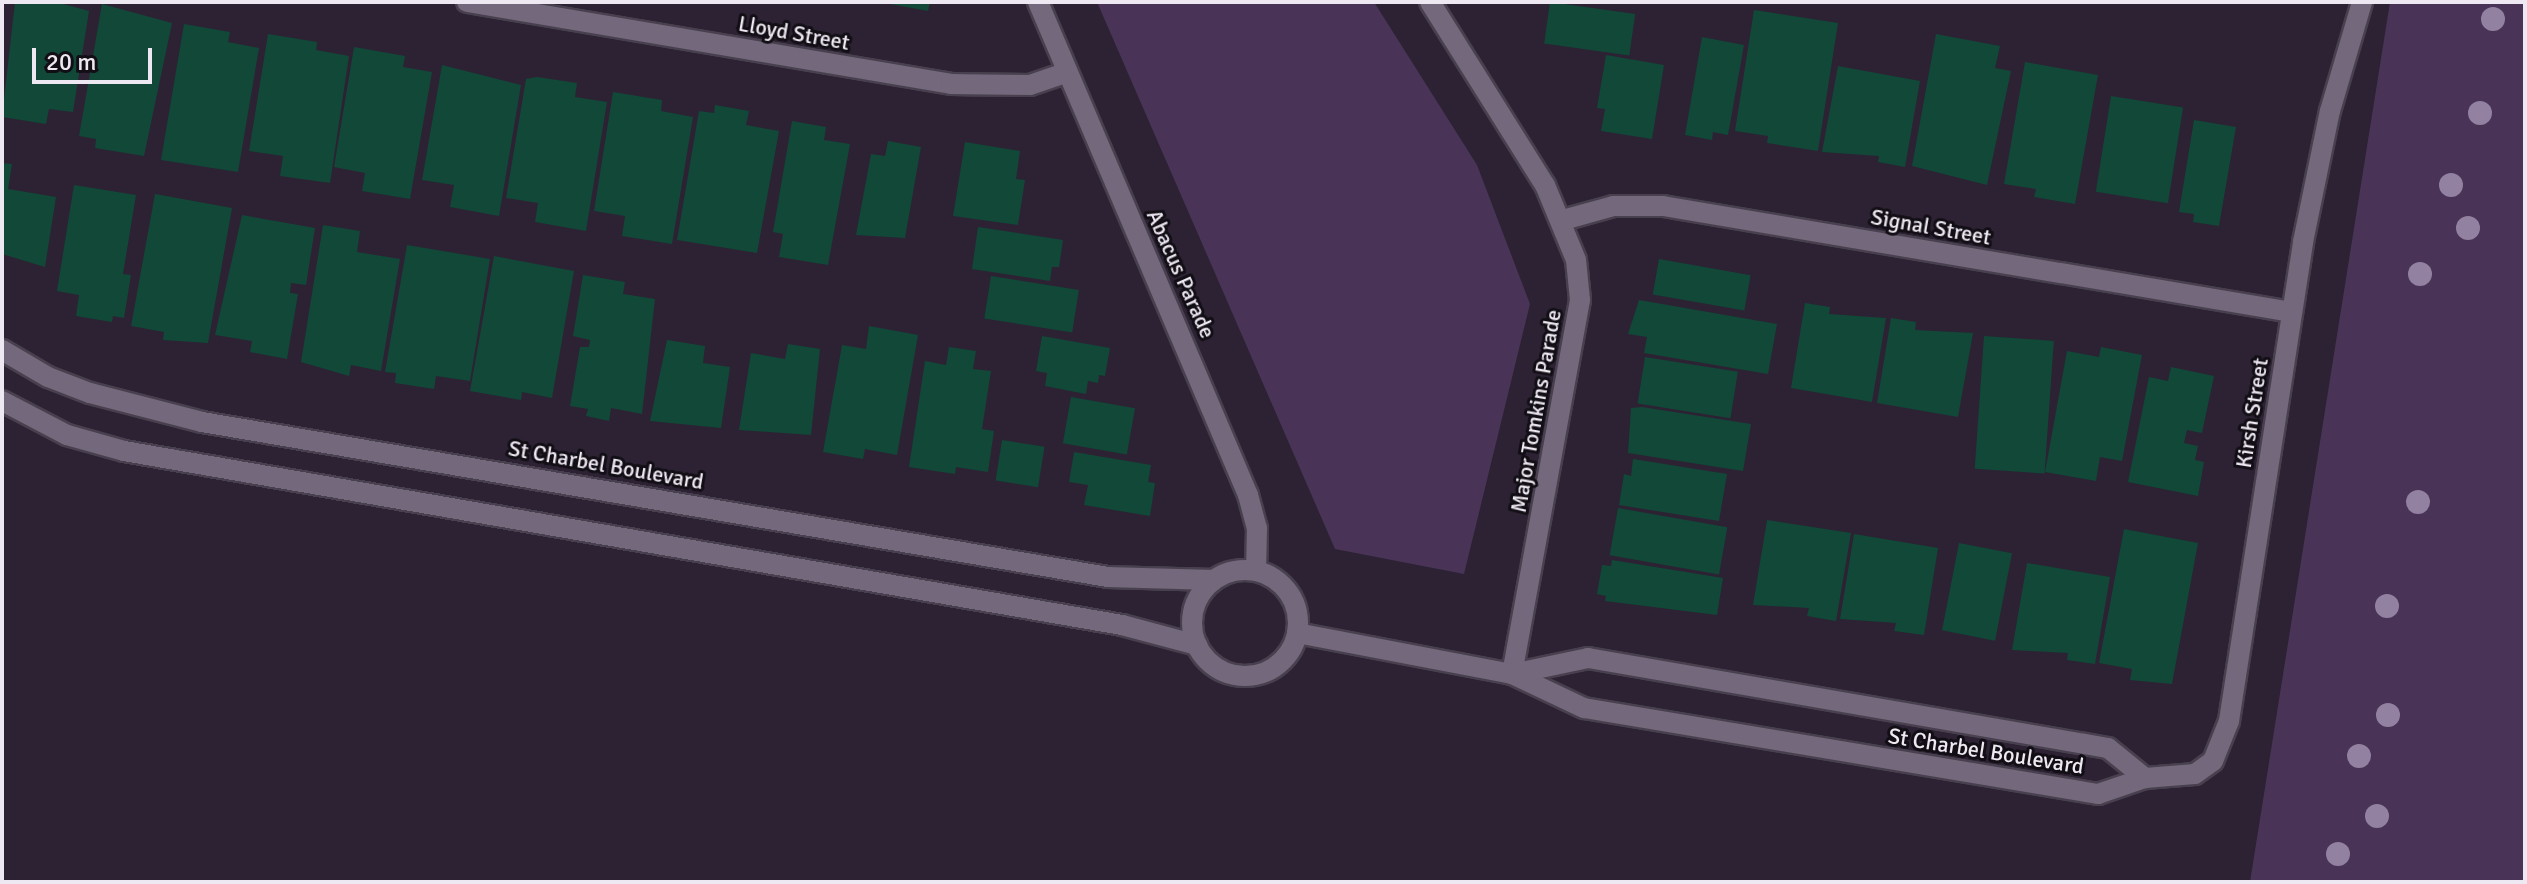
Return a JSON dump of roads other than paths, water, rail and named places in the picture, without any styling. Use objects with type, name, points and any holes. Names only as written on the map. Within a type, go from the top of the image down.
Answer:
[{"type":"street","name":"Lloyd Street","points":[[467,2],[951,84],[1030,85],[1065,73]]},
{"type":"street","name":"Abacus Parade","points":[[1038,2],[1065,73],[1248,495],[1257,528],[1256,571]]},
{"type":"street","name":"Major Tomkins Parade","points":[[1430,2],[1563,220],[1576,260],[1580,300],[1512,674]]},
{"type":"street","name":"Kirsh Street","points":[[2145,778],[2195,774],[2213,761],[2223,743],[2321,148],[2362,2]]},
{"type":"street","name":"Signal Street","points":[[1563,220],[1613,206],[1663,206],[2292,312]]},
{"type":"street","name":"St Charbel Boulevard","points":[[2,350],[48,377],[90,393],[202,422],[1108,577],[1213,580]]},
{"type":"street","points":[[2,401],[67,435],[124,451],[1122,625],[1197,645]]},
{"type":"street","points":[[1256,571],[1284,587],[1298,616],[1297,633],[1282,662],[1251,676],[1219,670],[1197,645],[1192,631],[1196,604],[1213,580],[1256,571]]},
{"type":"street","name":"St Charbel Boulevard","points":[[1297,633],[1512,674],[1584,708],[2098,794],[2145,778]]},
{"type":"street","name":"St Charbel Boulevard","points":[[1512,674],[1588,658],[2108,748],[2145,778]]}]
